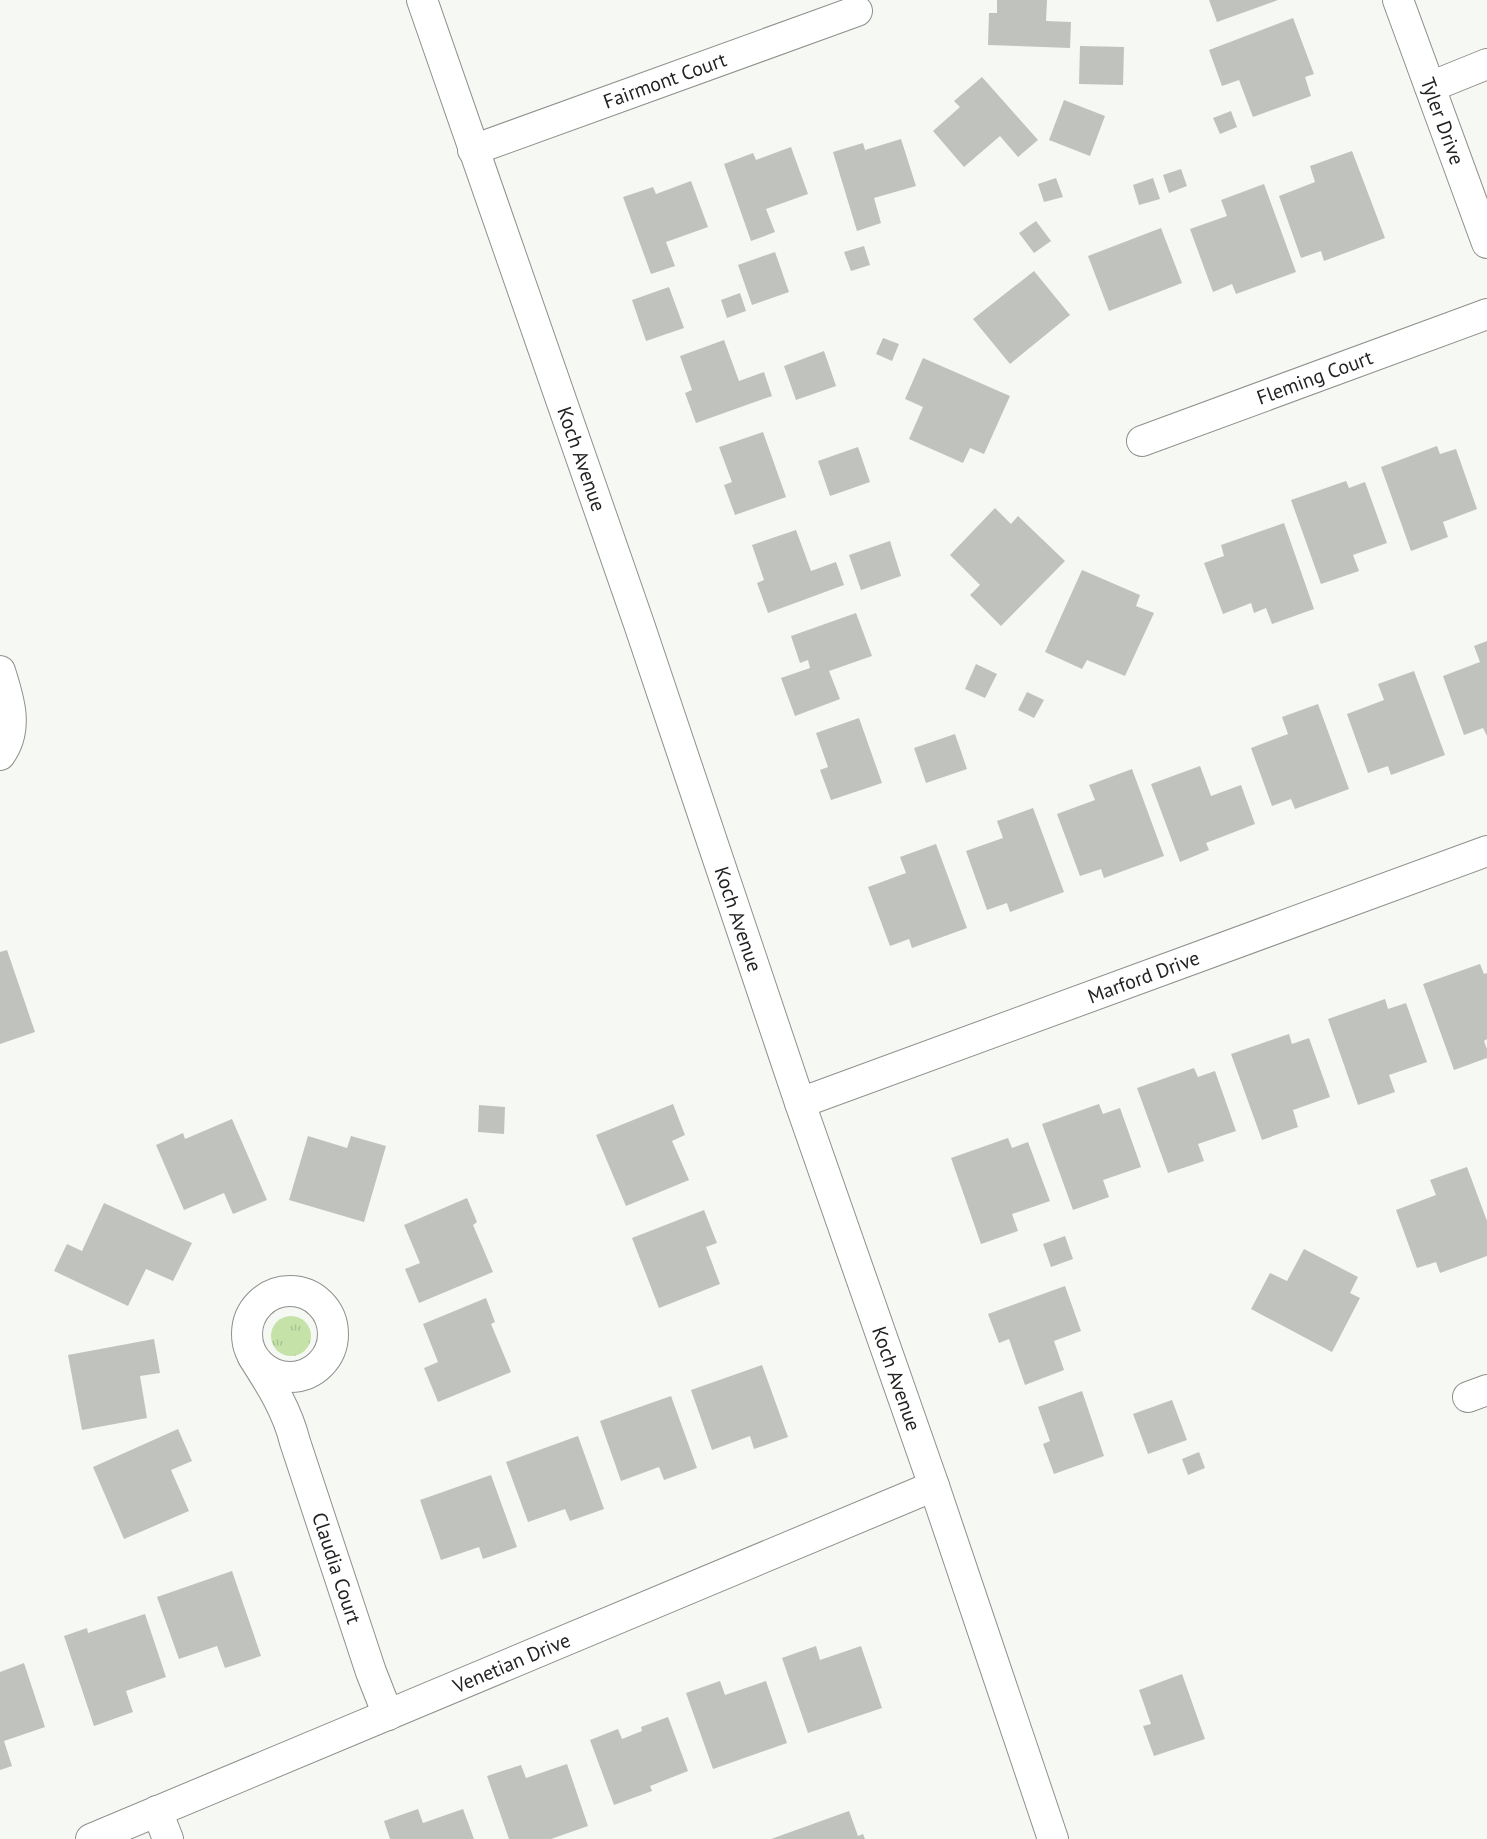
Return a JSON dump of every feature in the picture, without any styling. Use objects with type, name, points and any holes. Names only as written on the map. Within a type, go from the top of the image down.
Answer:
[{"type":"street","name":"Koch Avenue","points":[[422,0],[639,624],[800,1103],[934,1486],[1053,1839]]},
{"type":"street","name":"Tyler Drive","points":[[1398,0],[1487,243]]},
{"type":"street","name":"Fairmont Court","points":[[473,150],[857,11]]},
{"type":"street","points":[[1430,87],[1487,64]]},
{"type":"street","name":"Fleming Court","points":[[1142,441],[1487,314]]},
{"type":"street","points":[[0,670],[10,699],[11,717],[10,735],[1,753]]},
{"type":"street","name":"Marford Drive","points":[[800,1103],[1487,851]]},
{"type":"street","name":"Claudia Court","points":[[290,1420],[293,1400],[325,1360],[334,1333],[331,1319],[324,1307],[314,1298],[301,1292],[286,1291],[271,1295],[259,1303],[251,1315],[247,1329],[247,1344],[290,1420],[295,1442],[367,1661],[388,1715]]},
{"type":"street","points":[[253,1357],[263,1368],[275,1375],[289,1378],[303,1376],[315,1370]]},
{"type":"street","name":"Venetian Drive","points":[[91,1839],[934,1486]]},
{"type":"street","points":[[157,1811],[168,1839]]},
{"type":"green space","points":[[291,1316],[305,1322],[311,1336],[305,1350],[291,1356],[277,1350],[271,1336],[277,1322]]},
{"type":"building","points":[[997,0],[1047,0],[1046,21],[1071,22],[1070,48],[988,45],[989,13],[997,13]]},
{"type":"building","points":[[1209,0],[1278,0],[1217,22]]},
{"type":"building","points":[[1293,18],[1314,74],[1305,77],[1311,96],[1253,117],[1239,80],[1222,86],[1209,50]]},
{"type":"building","points":[[1080,46],[1124,47],[1123,85],[1079,84]]},
{"type":"building","points":[[982,77],[1038,140],[1018,157],[1000,136],[964,167],[933,131],[960,107],[954,101]]},
{"type":"building","points":[[1064,100],[1105,116],[1090,156],[1049,140]]},
{"type":"building","points":[[1231,111],[1237,127],[1220,134],[1213,118]]},
{"type":"building","points":[[901,139],[916,186],[874,198],[881,223],[857,231],[833,152],[863,143],[865,150]]},
{"type":"building","points":[[791,147],[808,194],[766,209],[775,232],[751,241],[724,164],[753,153],[756,160]]},
{"type":"building","points":[[1352,151],[1385,238],[1324,261],[1321,251],[1301,258],[1279,196],[1315,182],[1310,166]]},
{"type":"building","points":[[1181,169],[1187,186],[1169,193],[1163,175]]},
{"type":"building","points":[[1056,178],[1063,197],[1044,202],[1038,184]]},
{"type":"building","points":[[1153,178],[1160,199],[1139,205],[1133,185]]},
{"type":"building","points":[[691,181],[708,227],[666,242],[675,266],[651,274],[623,197],[653,187],[656,194]]},
{"type":"building","points":[[1264,184],[1296,272],[1236,294],[1232,284],[1213,292],[1190,229],[1227,216],[1221,200]]},
{"type":"building","points":[[1036,221],[1051,241],[1034,253],[1019,233]]},
{"type":"building","points":[[1161,228],[1182,283],[1109,311],[1088,256]]},
{"type":"building","points":[[864,246],[870,265],[851,271],[844,252]]},
{"type":"building","points":[[775,252],[789,292],[752,305],[738,265]]},
{"type":"building","points":[[1034,271],[1070,315],[1010,364],[973,319]]},
{"type":"building","points":[[669,287],[684,328],[646,341],[632,300]]},
{"type":"building","points":[[740,293],[746,311],[727,318],[721,300]]},
{"type":"building","points":[[883,338],[899,344],[892,361],[876,354]]},
{"type":"building","points":[[724,340],[739,381],[764,372],[772,396],[696,423],[685,393],[692,390],[680,356]]},
{"type":"building","points":[[824,351],[836,386],[796,400],[784,366]]},
{"type":"building","points":[[923,358],[1010,396],[984,454],[970,448],[963,463],[909,439],[923,407],[905,399]]},
{"type":"building","points":[[763,432],[786,497],[735,515],[724,485],[732,482],[719,447]]},
{"type":"building","points":[[1437,446],[1440,454],[1456,449],[1477,509],[1443,522],[1448,537],[1411,551],[1381,467]]},
{"type":"building","points":[[858,447],[870,482],[830,496],[818,461]]},
{"type":"building","points":[[1346,481],[1349,488],[1365,482],[1387,543],[1353,555],[1359,571],[1321,584],[1291,500]]},
{"type":"building","points":[[995,508],[1011,524],[1018,516],[1065,561],[1001,626],[970,595],[980,585],[950,555]]},
{"type":"building","points":[[1284,523],[1314,609],[1272,624],[1266,608],[1254,613],[1251,603],[1223,614],[1204,563],[1224,556],[1221,545]]},
{"type":"building","points":[[796,530],[811,571],[836,562],[844,585],[768,613],[757,583],[764,580],[752,545]]},
{"type":"building","points":[[890,541],[901,576],[861,590],[849,555]]},
{"type":"building","points":[[1082,570],[1140,595],[1136,606],[1154,613],[1125,676],[1087,660],[1082,669],[1045,652]]},
{"type":"building","points":[[856,613],[872,656],[829,671],[840,699],[795,716],[781,678],[810,668],[808,660],[800,663],[791,636]]},
{"type":"building","points":[[1487,641],[1487,736],[1483,728],[1464,735],[1443,676],[1480,662],[1474,646]]},
{"type":"building","points":[[976,664],[997,674],[985,698],[965,689]]},
{"type":"building","points":[[1414,671],[1445,755],[1391,775],[1388,766],[1368,773],[1347,714],[1384,700],[1378,684]]},
{"type":"building","points":[[1027,692],[1044,700],[1034,718],[1018,710]]},
{"type":"building","points":[[1318,704],[1349,789],[1295,809],[1291,799],[1272,806],[1251,748],[1288,734],[1282,717]]},
{"type":"building","points":[[859,718],[882,783],[831,800],[820,770],[828,767],[816,733]]},
{"type":"building","points":[[955,734],[967,769],[926,783],[914,748]]},
{"type":"building","points":[[1200,766],[1211,796],[1241,785],[1255,824],[1206,843],[1209,850],[1180,862],[1151,784]]},
{"type":"building","points":[[1132,769],[1164,856],[1104,878],[1101,869],[1080,876],[1057,814],[1095,800],[1089,785]]},
{"type":"building","points":[[1033,808],[1064,892],[1010,912],[1007,903],[987,910],[966,851],[1003,838],[997,821]]},
{"type":"building","points":[[936,844],[967,928],[912,948],[909,939],[890,946],[868,887],[906,873],[900,857]]},
{"type":"building","points":[[7,950],[35,1032],[0,1044],[0,952]]},
{"type":"building","points":[[1480,964],[1484,974],[1487,973],[1487,1039],[1484,1041],[1487,1058],[1454,1070],[1423,984]]},
{"type":"building","points":[[1385,999],[1388,1009],[1406,1003],[1427,1062],[1389,1075],[1395,1092],[1358,1105],[1328,1019]]},
{"type":"building","points":[[1289,1034],[1292,1044],[1309,1038],[1330,1097],[1293,1110],[1298,1127],[1262,1140],[1231,1054]]},
{"type":"building","points":[[1194,1068],[1198,1077],[1215,1071],[1236,1131],[1198,1144],[1204,1161],[1168,1173],[1137,1088]]},
{"type":"building","points":[[673,1104],[685,1135],[672,1141],[689,1180],[626,1206],[596,1135]]},
{"type":"building","points":[[1099,1104],[1103,1114],[1120,1108],[1141,1167],[1103,1180],[1109,1197],[1073,1210],[1042,1124]]},
{"type":"building","points":[[479,1105],[505,1107],[504,1134],[478,1132]]},
{"type":"building","points":[[232,1119],[267,1200],[233,1214],[224,1193],[184,1210],[156,1145],[183,1133],[185,1139]]},
{"type":"building","points":[[308,1136],[347,1148],[351,1136],[386,1146],[364,1222],[289,1200]]},
{"type":"building","points":[[1008,1138],[1012,1148],[1028,1142],[1050,1201],[1012,1214],[1018,1231],[981,1244],[951,1158]]},
{"type":"building","points":[[1467,1167],[1487,1221],[1487,1256],[1440,1273],[1436,1262],[1417,1268],[1396,1210],[1436,1195],[1430,1180]]},
{"type":"building","points":[[467,1198],[477,1222],[473,1225],[493,1272],[419,1303],[405,1269],[420,1263],[404,1225]]},
{"type":"building","points":[[104,1203],[192,1243],[173,1281],[146,1269],[128,1306],[54,1271],[67,1244],[82,1251]]},
{"type":"building","points":[[704,1210],[717,1243],[706,1247],[720,1284],[659,1308],[632,1238]]},
{"type":"building","points":[[1065,1236],[1073,1259],[1051,1267],[1043,1244]]},
{"type":"building","points":[[1304,1249],[1358,1277],[1350,1293],[1360,1298],[1332,1352],[1251,1309],[1270,1273],[1287,1281]]},
{"type":"building","points":[[1065,1286],[1081,1331],[1054,1341],[1064,1370],[1025,1385],[1009,1339],[999,1343],[988,1314]]},
{"type":"building","points":[[486,1298],[495,1322],[491,1324],[511,1372],[438,1402],[424,1368],[438,1362],[423,1324]]},
{"type":"building","points":[[154,1339],[160,1373],[140,1376],[147,1418],[82,1430],[68,1355]]},
{"type":"building","points":[[762,1365],[788,1437],[754,1449],[750,1436],[712,1450],[691,1390]]},
{"type":"building","points":[[1082,1391],[1104,1456],[1054,1474],[1043,1444],[1050,1441],[1038,1407]]},
{"type":"building","points":[[671,1396],[697,1468],[664,1480],[659,1467],[621,1481],[600,1421]]},
{"type":"building","points":[[1172,1400],[1187,1440],[1148,1454],[1133,1414]]},
{"type":"building","points":[[178,1429],[192,1461],[171,1470],[189,1511],[124,1539],[93,1467]]},
{"type":"building","points":[[578,1436],[604,1509],[570,1521],[565,1509],[528,1522],[506,1462]]},
{"type":"building","points":[[1199,1452],[1205,1468],[1188,1475],[1182,1459]]},
{"type":"building","points":[[491,1475],[517,1547],[483,1559],[479,1547],[441,1560],[420,1500]]},
{"type":"building","points":[[232,1571],[261,1656],[225,1668],[217,1646],[179,1659],[157,1597]]},
{"type":"building","points":[[145,1614],[166,1677],[126,1691],[133,1712],[94,1726],[64,1636],[87,1628],[88,1633]]},
{"type":"building","points":[[816,1646],[820,1660],[861,1646],[882,1708],[808,1733],[782,1658]]},
{"type":"building","points":[[24,1663],[45,1727],[4,1741],[12,1766],[0,1770],[0,1672]]},
{"type":"building","points":[[1182,1674],[1205,1739],[1154,1756],[1143,1726],[1151,1724],[1139,1690]]},
{"type":"building","points":[[720,1681],[725,1695],[766,1681],[787,1743],[713,1769],[686,1693]]},
{"type":"building","points":[[668,1717],[688,1771],[650,1786],[652,1791],[614,1805],[590,1740],[618,1729],[622,1739],[642,1731],[641,1727]]},
{"type":"building","points":[[567,1764],[588,1826],[551,1839],[509,1839],[487,1776],[521,1765],[526,1778]]},
{"type":"building","points":[[418,1809],[423,1823],[463,1809],[474,1839],[390,1839],[384,1821]]},
{"type":"building","points":[[849,1811],[858,1836],[863,1834],[865,1839],[771,1839]]}]
